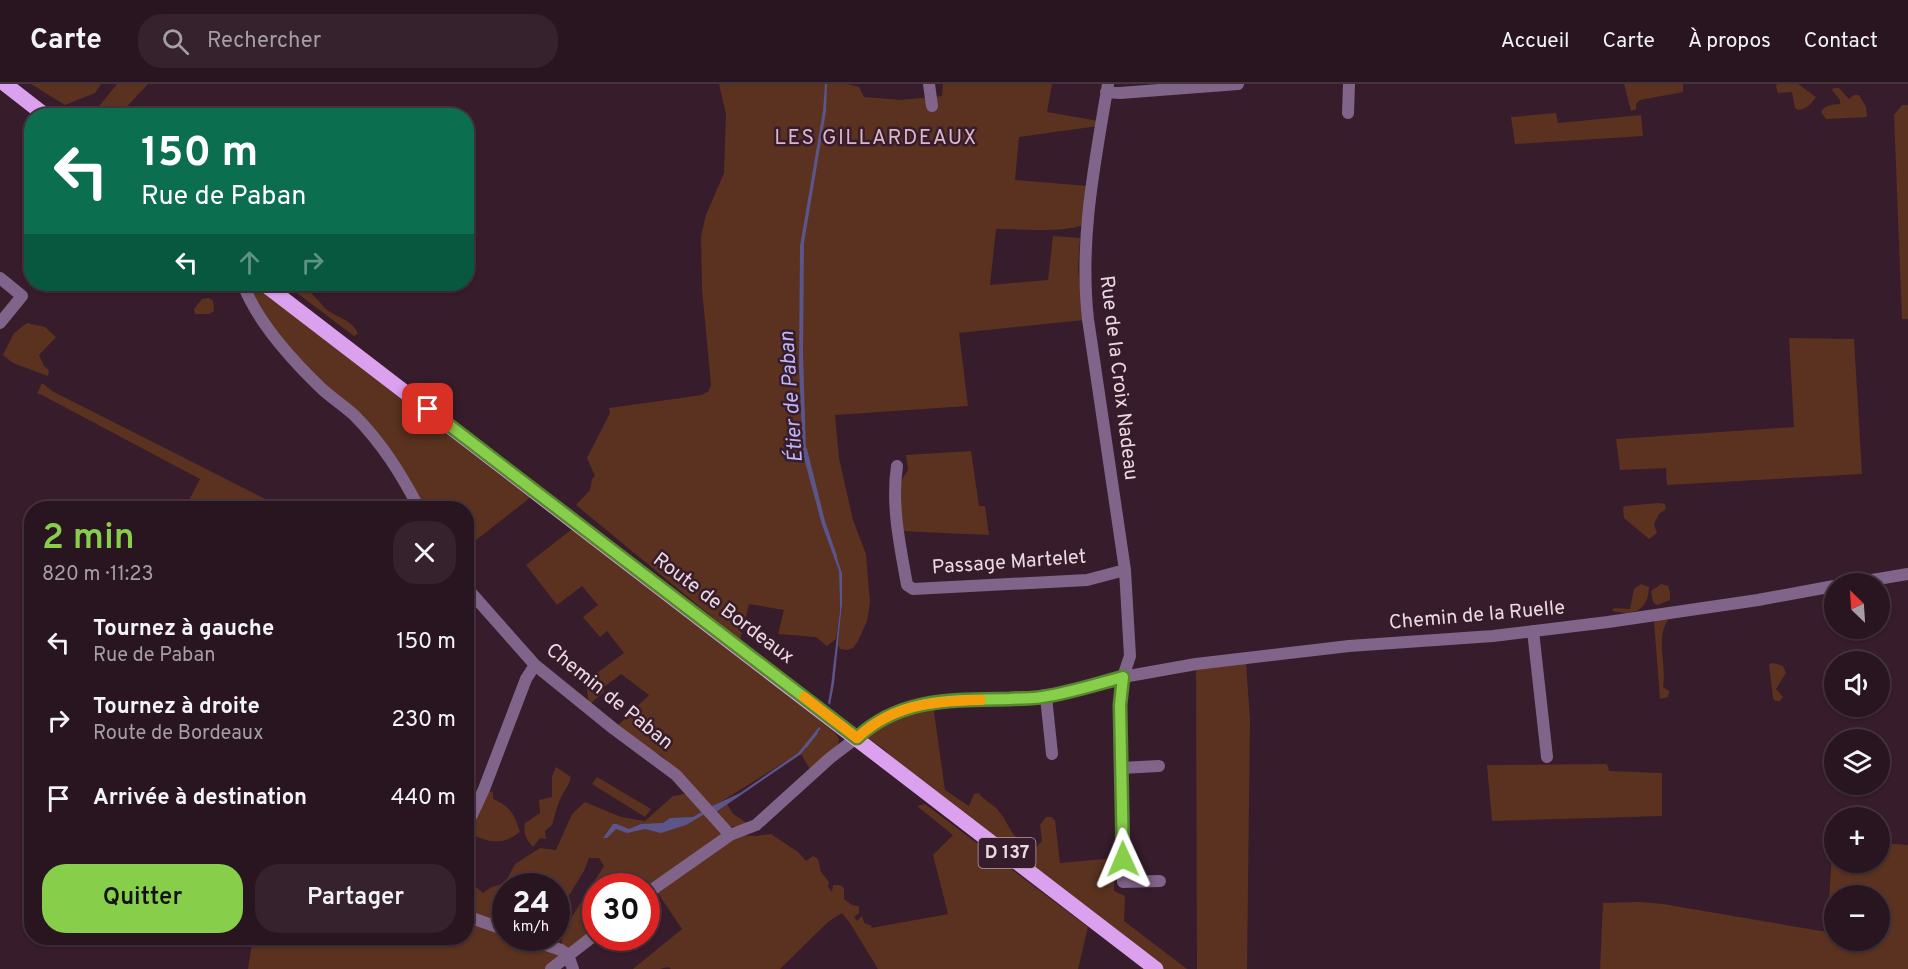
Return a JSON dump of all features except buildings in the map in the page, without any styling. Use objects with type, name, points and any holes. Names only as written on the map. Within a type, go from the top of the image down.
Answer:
[{"type":"main road","points":[[5,84],[36,108]]},
{"type":"main road","name":"Route de Bordeaux","points":[[273,291],[1156,969]]},
{"type":"street","points":[[929,84],[932,106]]},
{"type":"street","points":[[1107,88],[1239,84]]},
{"type":"street","points":[[1348,113],[1349,84]]},
{"type":"street","name":"Rue de la Croix Nadeau","points":[[1107,88],[1086,231],[1085,280],[1088,319],[1125,570],[1131,656],[1123,677],[1120,705],[1123,882],[1160,880]]},
{"type":"street","points":[[0,278],[22,296],[0,323]]},
{"type":"street","points":[[246,291],[267,326],[293,359],[323,390],[353,414],[380,444],[401,473],[415,501]]},
{"type":"street","name":"Passage Martelet","points":[[897,466],[894,482],[898,534],[907,585],[913,589],[1087,580],[1125,570]]},
{"type":"street","points":[[1890,577],[1908,574]]},
{"type":"street","name":"Chemin de la Ruelle","points":[[660,884],[730,835],[756,825],[830,758],[880,720],[921,704],[1046,697],[1123,677],[1207,663],[1349,646],[1440,641],[1608,622],[1824,588]]},
{"type":"street","name":"Chemin de Paban","points":[[474,596],[535,665],[676,776],[730,835]]},
{"type":"street","points":[[1533,631],[1547,757]]},
{"type":"street","points":[[474,811],[526,679],[535,665]]},
{"type":"street","points":[[1046,697],[1052,754]]},
{"type":"street","points":[[1121,768],[1159,766]]},
{"type":"street","points":[[474,919],[492,925]]},
{"type":"street","points":[[551,969],[582,944]]},
{"type":"street","points":[[562,951],[568,955],[573,969]]},
{"type":"shaded area","points":[[31,84],[101,84],[95,93],[65,105]]},
{"type":"shaded area","points":[[117,84],[148,84],[126,108],[98,108]]},
{"type":"shaded area","points":[[719,84],[847,84],[859,87],[864,97],[901,100],[942,96],[943,84],[1052,84],[1047,112],[1099,121],[1098,126],[1019,137],[1015,180],[1088,186],[1083,225],[1053,230],[996,229],[990,285],[1048,280],[1053,236],[1080,238],[1078,269],[1084,320],[959,333],[968,406],[835,415],[839,458],[853,520],[866,554],[870,603],[867,621],[858,641],[853,648],[847,650],[840,649],[838,645],[842,604],[842,573],[824,521],[822,525],[839,571],[840,610],[836,639],[827,646],[816,637],[778,634],[784,610],[749,604],[740,640],[576,505],[590,490],[592,479],[595,476],[587,458],[610,413],[609,408],[702,395],[709,391],[711,385],[702,289],[701,236],[706,215],[724,173],[726,114]]},
{"type":"shaded area","points":[[825,84],[827,84],[826,111],[804,243],[803,354],[806,451],[822,513],[842,573],[842,604],[830,705],[828,703],[840,610],[839,571],[822,525],[803,454],[799,367],[800,246],[823,111]]},
{"type":"shaded area","points":[[1624,84],[1683,84],[1683,92],[1640,100],[1636,104],[1636,109],[1631,111]]},
{"type":"shaded area","points":[[1777,84],[1798,84],[1816,97],[1804,109],[1798,110],[1795,108],[1792,92],[1778,93]]},
{"type":"shaded area","points":[[1839,88],[1849,99],[1854,95],[1859,95],[1866,107],[1867,117],[1826,119],[1821,112],[1823,109],[1829,105],[1840,104],[1840,100],[1832,90]]},
{"type":"shaded area","points":[[1902,105],[1908,105],[1908,319],[1902,319],[1894,115]]},
{"type":"shaded area","points":[[1556,113],[1558,123],[1641,115],[1643,136],[1515,144],[1511,117]]},
{"type":"shaded area","points":[[251,291],[262,291],[530,498],[474,542],[474,501],[415,501],[401,473],[268,326]]},
{"type":"shaded area","points":[[294,291],[309,291],[325,308],[348,321],[358,334],[354,336]]},
{"type":"shaded area","points":[[209,298],[213,301],[214,311],[209,314],[195,314],[194,309],[202,299]]},
{"type":"shaded area","points":[[27,323],[45,327],[56,337],[39,355],[44,366],[49,370],[48,376],[13,363],[3,355],[14,333]]},
{"type":"shaded area","points":[[1789,338],[1854,339],[1862,474],[1667,485],[1666,468],[1620,470],[1616,439],[1794,427]]},
{"type":"shaded area","points":[[42,383],[52,391],[269,501],[189,501],[200,479],[37,394]]},
{"type":"shaded area","points":[[971,451],[979,506],[985,506],[989,535],[900,531],[900,482],[908,470],[906,455]]},
{"type":"shaded area","points":[[1665,504],[1666,509],[1659,514],[1654,524],[1657,533],[1649,539],[1624,518],[1623,508],[1625,506]]},
{"type":"shaded area","points":[[572,529],[823,723],[836,734],[839,739],[838,744],[811,771],[801,754],[821,728],[819,727],[799,753],[719,803],[719,809],[727,804],[733,814],[750,825],[728,827],[721,838],[660,877],[660,873],[600,873],[604,866],[599,858],[589,858],[570,894],[570,873],[510,873],[515,864],[540,848],[556,850],[572,814],[585,802],[621,817],[645,821],[673,796],[685,794],[670,764],[662,756],[614,729],[649,695],[621,674],[604,687],[604,692],[589,705],[586,681],[624,653],[607,631],[600,637],[583,617],[598,605],[582,586],[557,605],[526,565]]},
{"type":"shaded area","points":[[1641,584],[1649,587],[1643,606],[1627,613],[1612,611],[1614,608],[1630,609],[1634,589]]},
{"type":"shaded area","points":[[1661,584],[1668,586],[1670,600],[1657,605],[1653,602],[1651,591]]},
{"type":"shaded area","points":[[1665,618],[1668,620],[1662,636],[1663,687],[1669,691],[1668,697],[1660,699],[1654,622]]},
{"type":"shaded area","points":[[1246,663],[1250,720],[1247,969],[1197,969],[1196,667]]},
{"type":"shaded area","points":[[1769,664],[1783,666],[1786,673],[1776,689],[1783,697],[1780,701],[1775,701],[1773,698]]},
{"type":"shaded area","points":[[933,705],[945,790],[969,806],[974,794],[979,793],[998,810],[1020,841],[1035,848],[1042,841],[1040,825],[1046,817],[1051,817],[1055,820],[1060,863],[1115,858],[1114,891],[1125,896],[1124,921],[1187,969],[1164,969],[895,763],[885,750],[866,737],[893,717]]},
{"type":"shaded area","points":[[819,727],[821,728],[801,754],[713,814],[710,811],[686,825],[661,833],[645,829],[627,833],[616,829],[607,838],[603,838],[613,824],[629,829],[641,824],[663,823],[670,818],[693,817],[740,793],[798,753]]},
{"type":"shaded area","points":[[1607,764],[1609,771],[1662,773],[1662,816],[1492,821],[1487,765]]},
{"type":"shaded area","points":[[556,767],[571,777],[559,802],[552,825],[545,831],[546,839],[540,838],[533,847],[524,830],[525,823],[540,813],[539,800],[552,797],[552,776]]},
{"type":"shaded area","points":[[597,777],[651,809],[645,817],[592,784]]},
{"type":"shaded area","points":[[486,791],[493,792],[493,799],[511,812],[520,832],[500,841],[481,838],[474,835],[474,817],[479,815]]},
{"type":"shaded area","points":[[925,804],[1088,927],[1078,969],[878,969],[842,913],[828,922],[780,969],[671,969],[668,967],[633,969],[655,951],[660,951],[660,947],[682,929],[660,896],[660,886],[735,835],[771,834],[798,852],[806,861],[813,856],[818,859],[821,872],[829,882],[828,887],[832,892],[833,885],[840,885],[844,888],[844,899],[852,905],[859,906],[859,913],[854,917],[857,921],[862,916],[864,923],[872,926],[871,928],[948,914],[933,855],[953,835],[917,806]]},
{"type":"shaded area","points":[[1890,844],[1908,845],[1908,969],[1600,969],[1603,903],[1663,904],[1824,931],[1824,951],[1890,951],[1890,885],[1830,885],[1831,873],[1890,873]]},
{"type":"shaded area","points":[[476,887],[483,893],[492,887],[492,951],[560,951],[568,955],[550,969],[248,969],[252,945],[474,945],[474,888]]},
{"type":"shaded area","points":[[582,901],[582,938],[570,947],[570,920]]},
{"type":"waterway","name":"Étier de Paban","points":[[806,449],[824,521],[836,556]]},
{"type":"waterway","name":"Étier de Paban","points":[[806,747],[817,733]]},
{"type":"slow traffic","points":[[804,697],[857,738],[880,720],[921,704],[981,700]]},
{"type":"district","name":"LES GILLARDEAUX","points":[[876,138]]},
{"type":"route","points":[[428,409],[857,738],[880,720],[921,704],[1042,698],[1123,677],[1120,705],[1123,859]]}]
